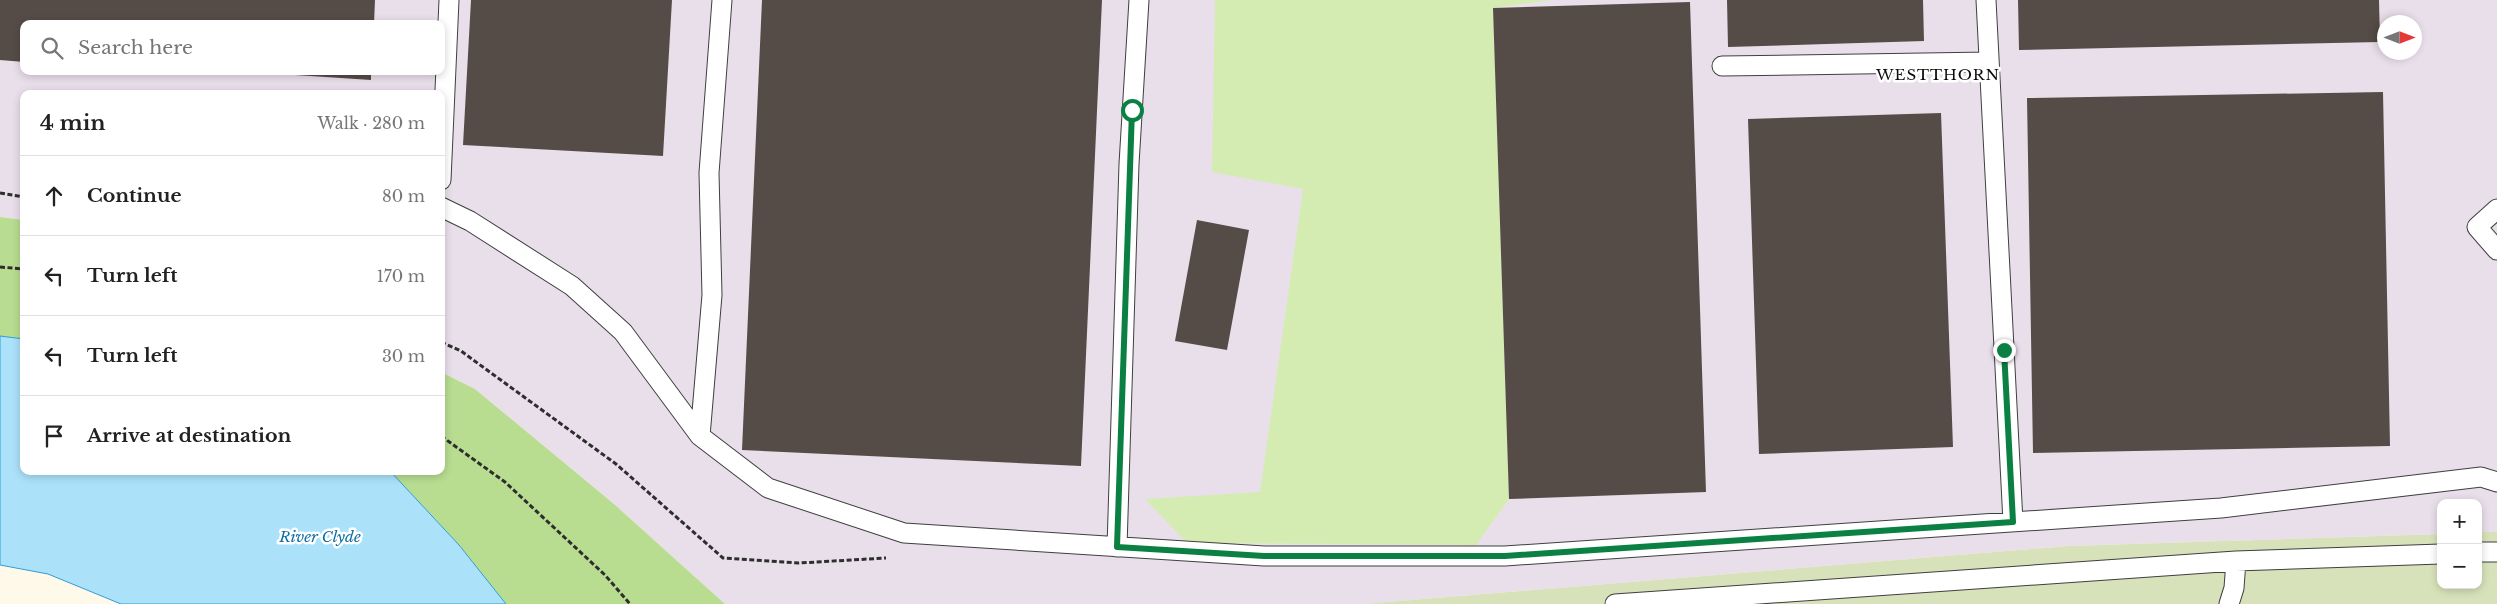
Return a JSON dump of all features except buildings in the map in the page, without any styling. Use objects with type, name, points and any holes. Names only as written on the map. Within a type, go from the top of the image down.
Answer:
[{"type":"lane","points":[[445,90],[449,0]]},
{"type":"lane","points":[[700,436],[712,295],[709,173],[722,0]]},
{"type":"lane","points":[[1117,547],[1129,164],[1139,0]]},
{"type":"lane","points":[[1986,0],[2013,522]]},
{"type":"lane","points":[[1722,66],[1989,62]]},
{"type":"lane","points":[[445,209],[470,221],[572,286],[623,332],[700,436],[768,488],[904,533],[1264,556],[1505,556],[2221,508],[2481,476],[2497,482]]},
{"type":"lane","points":[[2497,209],[2477,226],[2497,250]]},
{"type":"lane","points":[[2482,552],[2497,552]]},
{"type":"lane","points":[[1615,604],[2236,561],[2437,554]]},
{"type":"lane","points":[[2229,604],[2234,588],[2236,561]]},
{"type":"path","points":[[0,194],[20,196]]},
{"type":"path","points":[[0,266],[20,268]]},
{"type":"path","points":[[445,344],[461,351],[616,464],[723,558],[798,563],[895,558],[904,533]]},
{"type":"path","points":[[445,439],[506,482],[605,575],[630,604]]},
{"type":"shaded area","name":"WESTTHORN","points":[[0,0],[2497,0],[2497,532],[2482,532],[2482,499],[2437,499],[2437,534],[2068,546],[1363,604],[725,604],[614,504],[475,389],[445,374],[445,90],[20,90],[20,220],[0,217]]},
{"type":"green space","points":[[1215,0],[1553,0],[1493,8],[1509,499],[1476,545],[1187,543],[1145,499],[1260,492],[1303,189],[1212,172]]},
{"type":"green space","points":[[0,217],[20,220],[20,338],[0,336]]},
{"type":"green space","points":[[445,374],[475,389],[614,504],[725,604],[506,604],[459,545],[394,475],[445,475]]},
{"type":"green space","points":[[2482,532],[2497,532],[2497,604],[1363,604],[2068,546],[2437,534],[2437,589],[2482,589]]},
{"type":"water","name":"River Clyde","points":[[0,336],[20,338],[20,475],[394,475],[459,545],[506,604],[121,604],[48,574],[0,565]]},
{"type":"district","name":"WESTTHORN","points":[[1938,75]]},
{"type":"route","points":[[1132,110],[1117,547],[1264,556],[1505,556],[2013,522],[2004,350]]}]
